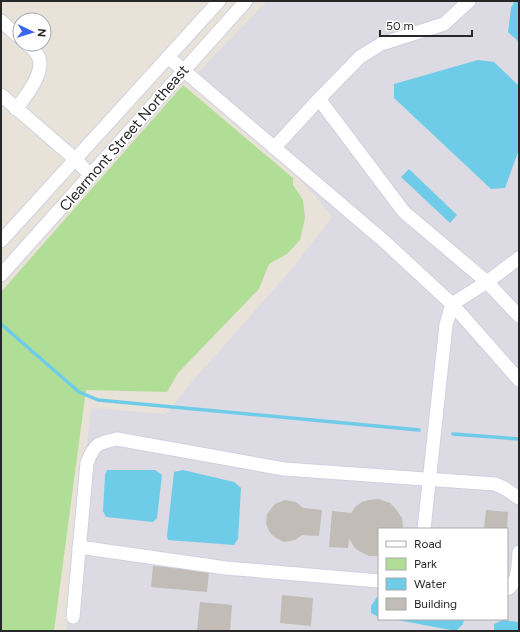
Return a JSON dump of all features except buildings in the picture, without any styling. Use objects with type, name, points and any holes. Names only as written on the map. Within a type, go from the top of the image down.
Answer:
[{"type":"street","name":"Clearmont Street Northeast","points":[[1,241],[219,1]]},
{"type":"street","name":"Clearmont Street Northeast","points":[[1,275],[246,1]]},
{"type":"street","points":[[274,148],[360,57],[381,44],[444,24],[469,1]]},
{"type":"street","points":[[1,21],[12,31]]},
{"type":"street","points":[[16,109],[32,88],[41,65],[36,52]]},
{"type":"street","points":[[168,57],[385,242],[452,304],[519,380]]},
{"type":"street","points":[[1,95],[75,159],[91,176]]},
{"type":"street","points":[[319,99],[404,212],[487,282],[519,316]]},
{"type":"street","points":[[424,528],[446,325],[452,304],[487,282],[519,258]]},
{"type":"street","points":[[73,617],[87,463],[92,450],[102,442],[117,439],[284,469],[495,484],[519,498]]},
{"type":"street","points":[[79,547],[226,568],[378,581]]},
{"type":"street","points":[[508,589],[510,588],[517,576],[519,552]]},
{"type":"shaded area","points":[[267,1],[519,1],[519,631],[66,631],[91,408],[166,414],[191,383],[291,270],[332,217],[318,199],[288,167],[188,83]]},
{"type":"green space","points":[[183,85],[293,178],[293,185],[303,200],[305,218],[300,240],[287,254],[269,264],[259,289],[178,373],[167,392],[86,390],[54,631],[1,631],[1,292]]},
{"type":"water","points":[[515,1],[519,1],[519,42],[508,32],[511,8]]},
{"type":"water","points":[[478,60],[494,62],[519,86],[518,152],[505,188],[491,189],[394,98],[394,84]]},
{"type":"water","points":[[409,169],[457,215],[450,223],[401,177]]},
{"type":"water","points":[[107,470],[155,470],[162,475],[157,518],[153,522],[106,517],[103,511],[105,475]]},
{"type":"water","points":[[183,470],[234,482],[241,488],[238,539],[234,545],[168,540],[167,536],[174,472]]},
{"type":"water","points":[[378,597],[378,616],[371,613],[371,606]]},
{"type":"water","points":[[397,620],[464,620],[463,624],[456,631]]},
{"type":"water","points":[[503,620],[519,622],[519,631],[494,631],[494,624]]},
{"type":"waterway","points":[[1,324],[79,392],[98,400],[419,430]]},
{"type":"waterway","points":[[453,434],[519,439]]}]
